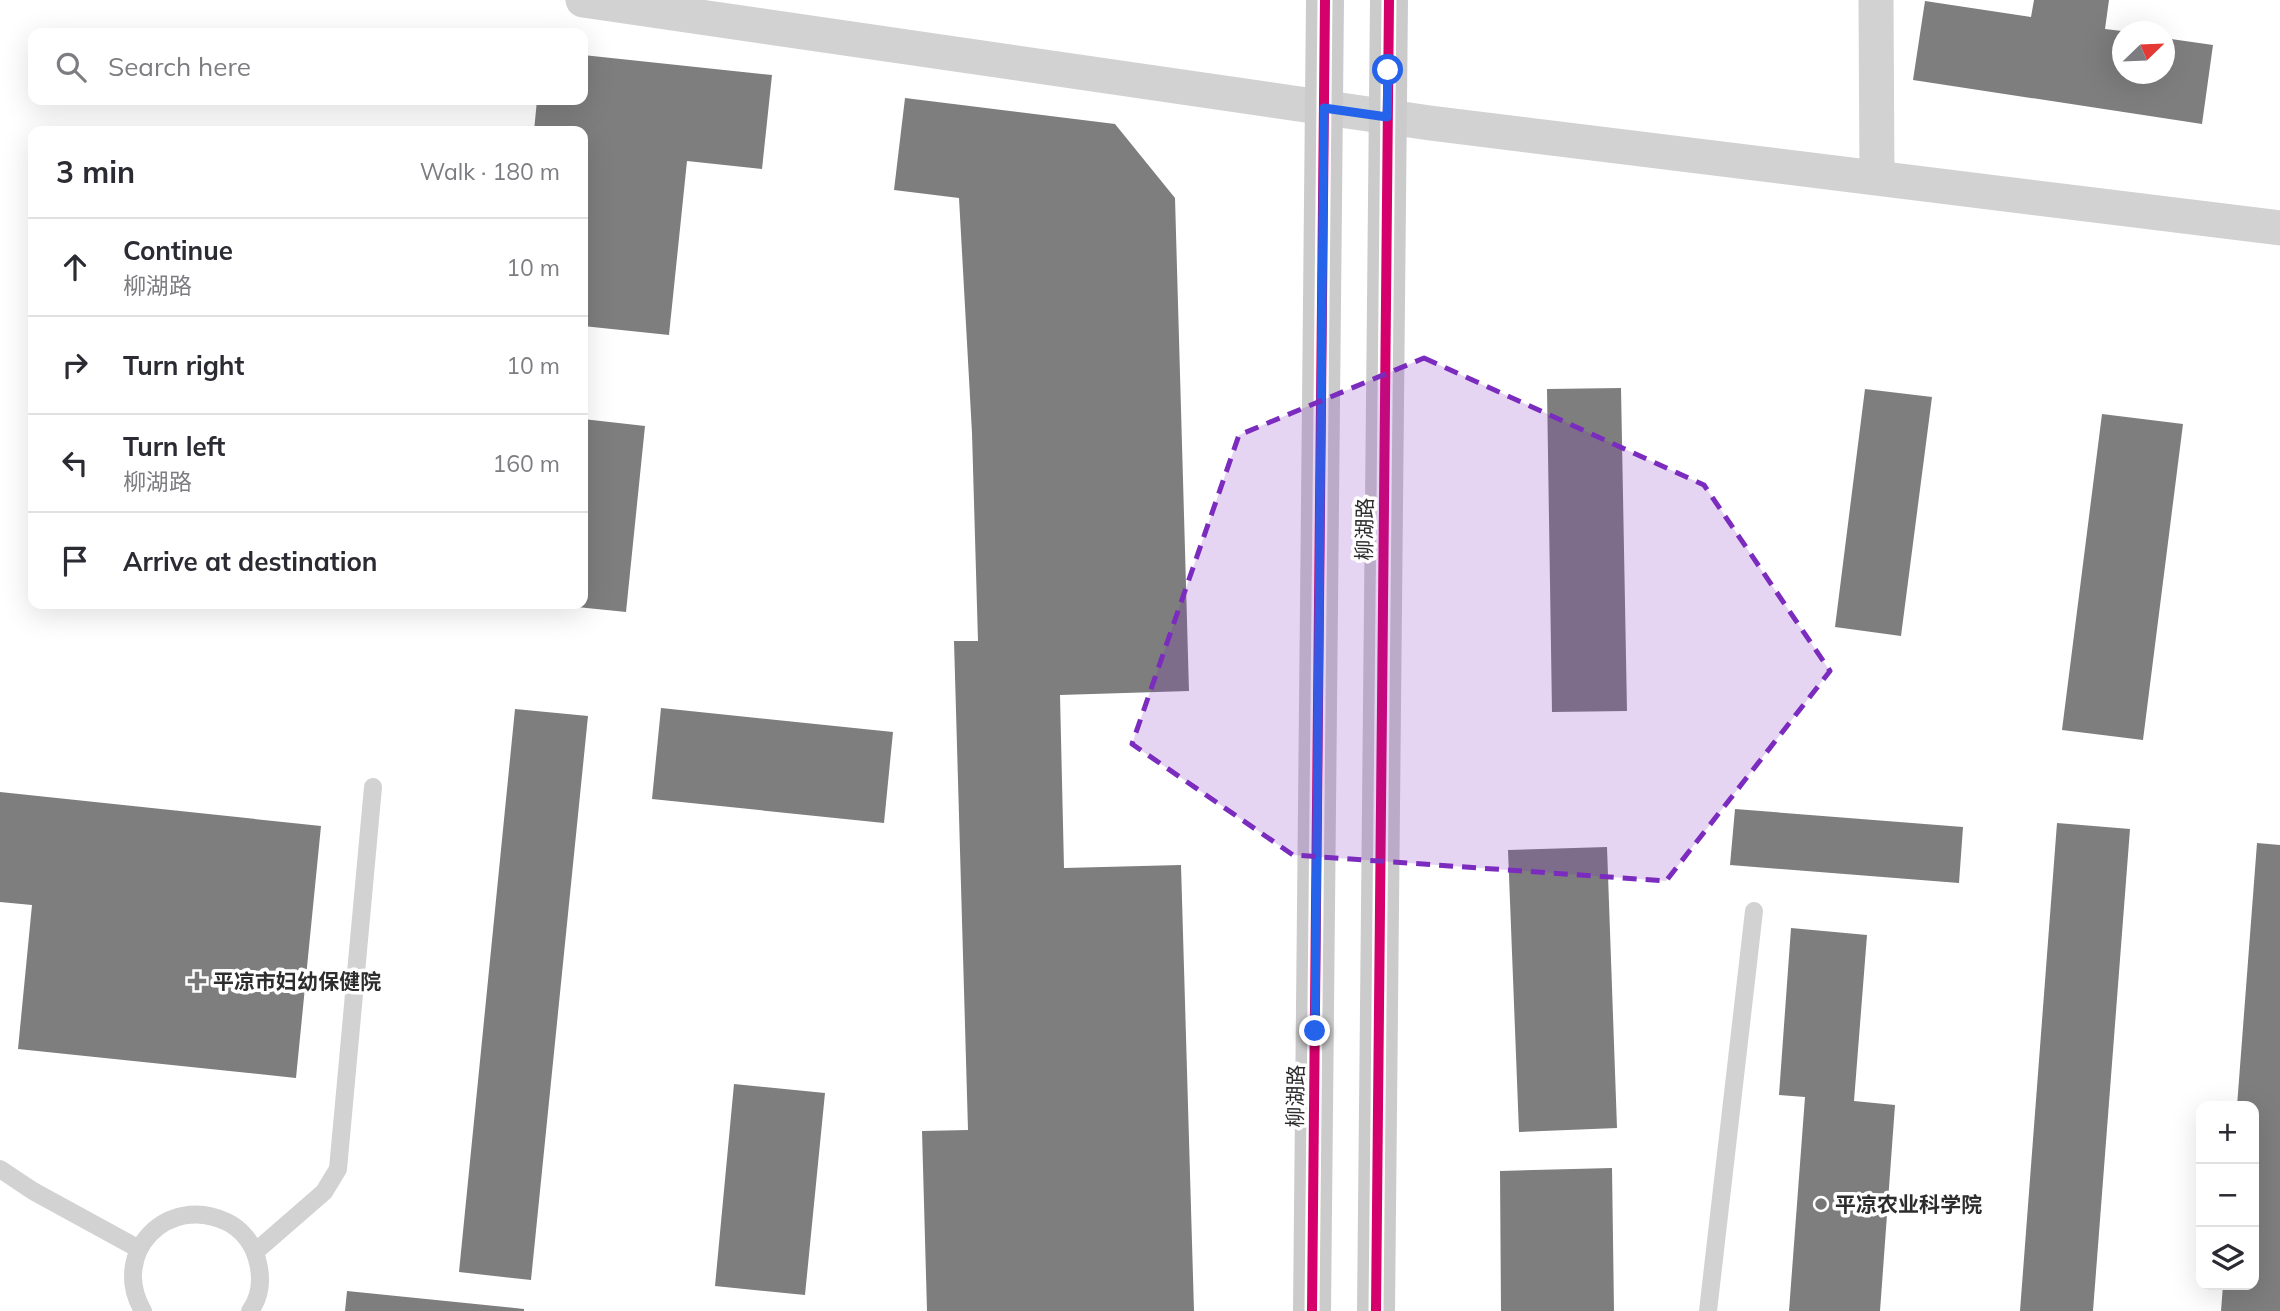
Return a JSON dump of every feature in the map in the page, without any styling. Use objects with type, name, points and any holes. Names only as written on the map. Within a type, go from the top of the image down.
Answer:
[{"type":"main road","name":"柳湖路","points":[[1312,1311],[1325,0]]},
{"type":"main road","name":"柳湖路","points":[[1376,1311],[1389,0]]},
{"type":"street","points":[[583,0],[1387,117],[2280,228]]},
{"type":"street","points":[[1876,0],[1877,178]]},
{"type":"lane","points":[[255,1252],[324,1192],[338,1169],[373,787]]},
{"type":"lane","points":[[1708,1311],[1754,911]]},
{"type":"lane","points":[[0,1169],[33,1191],[139,1249]]},
{"type":"lane","points":[[143,1311],[133,1285],[133,1266],[139,1249],[150,1234],[164,1222],[180,1215],[198,1213],[233,1225],[246,1237],[255,1252],[260,1270],[260,1288],[250,1311]]},
{"type":"highlighted area","points":[[1424,358],[1704,485],[1830,671],[1666,881],[1293,855],[1132,744],[1239,435]]},
{"type":"building","points":[[2034,0],[2109,0],[2105,29],[2112,30],[2112,84],[2175,84],[2175,40],[2213,45],[2202,124],[1913,80],[1925,1],[2031,17]]},
{"type":"building","points":[[588,56],[772,75],[762,169],[687,161],[669,335],[588,327],[588,126],[534,126],[537,105],[588,105]]},
{"type":"building","points":[[905,98],[1115,124],[1175,198],[1189,691],[1060,695],[1064,868],[1181,865],[1194,1311],[927,1311],[922,1131],[968,1130],[954,641],[978,641],[972,433],[959,198],[894,190]]},
{"type":"building","points":[[1621,388],[1627,711],[1552,712],[1547,389]]},
{"type":"building","points":[[1865,389],[1932,397],[1901,636],[1835,627]]},
{"type":"building","points":[[2102,414],[2183,424],[2143,740],[2062,730]]},
{"type":"building","points":[[588,420],[645,426],[626,612],[588,608]]},
{"type":"building","points":[[661,708],[893,732],[884,823],[652,799]]},
{"type":"building","points":[[515,709],[588,716],[531,1280],[459,1272]]},
{"type":"building","points":[[0,792],[321,826],[296,1078],[18,1049],[32,905],[0,902]]},
{"type":"building","points":[[1735,809],[1963,827],[1959,883],[1730,865]]},
{"type":"building","points":[[2057,823],[2130,829],[2093,1311],[2020,1311]]},
{"type":"building","points":[[2257,843],[2280,845],[2280,1311],[2221,1311],[2223,1290],[2259,1290],[2259,1101],[2237,1101]]},
{"type":"building","points":[[1607,847],[1617,1128],[1519,1132],[1508,850]]},
{"type":"building","points":[[1791,928],[1867,935],[1854,1101],[1895,1105],[1880,1311],[1789,1311],[1805,1097],[1779,1095]]},
{"type":"building","points":[[734,1084],[825,1093],[805,1295],[715,1286]]},
{"type":"building","points":[[1612,1168],[1614,1311],[1501,1311],[1500,1171]]},
{"type":"building","points":[[347,1291],[524,1309],[524,1311],[345,1311]]},
{"type":"cycle path","points":[[1312,1311],[1325,0]]},
{"type":"cycle path","points":[[1376,1311],[1389,0]]},
{"type":"place","name":"平凉市妇幼保健院","points":[[197,981]]},
{"type":"place","name":"平凉农业科学院","points":[[1821,1204]]},
{"type":"route","points":[[1315,1031],[1324,108],[1387,117],[1388,70]]}]
